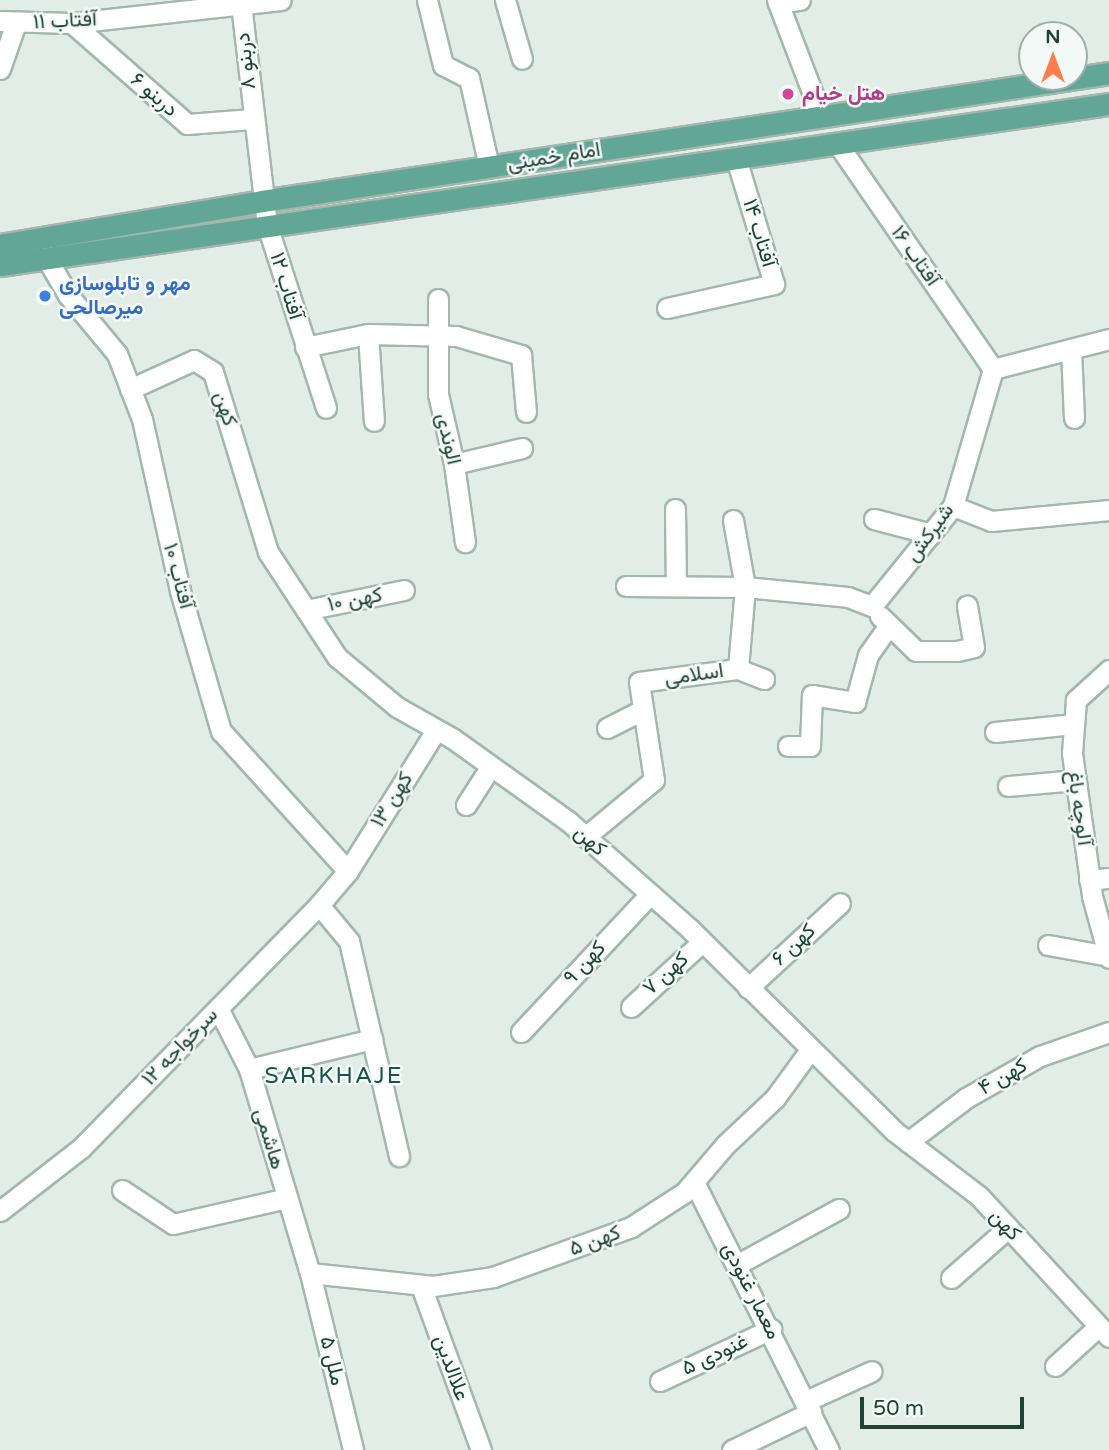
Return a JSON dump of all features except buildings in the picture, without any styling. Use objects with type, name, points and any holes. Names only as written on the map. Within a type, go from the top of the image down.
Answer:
[{"type":"main road","name":"امام خمینی","points":[[0,265],[40,249],[262,201],[821,115],[1109,74]]},
{"type":"main road","name":"امام خمینی","points":[[0,245],[40,249],[267,225],[1109,104]]},
{"type":"street","name":"آفتاب ۱۱","points":[[8,22],[72,23],[281,0]]},
{"type":"street","points":[[427,0],[443,65],[469,78],[489,167]]},
{"type":"street","points":[[505,0],[522,59]]},
{"type":"street","points":[[800,0],[778,1],[821,115]]},
{"type":"street","name":"۸ دربنو","points":[[241,4],[262,201]]},
{"type":"street","points":[[0,9],[8,22],[0,69]]},
{"type":"street","name":"۶ دربنو","points":[[72,23],[187,124],[252,119]]},
{"type":"street","name":"آفتاب ۱۶","points":[[837,143],[993,369]]},
{"type":"street","name":"آفتاب ۱۴","points":[[667,308],[774,284],[736,158]]},
{"type":"street","name":"آفتاب ۱۲","points":[[262,201],[267,225],[326,408]]},
{"type":"street","name":"۱۰ آفتاب","points":[[40,249],[117,355],[131,389],[142,419],[180,591],[221,731],[348,871]]},
{"type":"street","name":"الوندی","points":[[438,299],[438,394],[454,464],[465,542]]},
{"type":"street","points":[[305,347],[368,334],[436,335],[456,336],[521,355],[526,412]]},
{"type":"street","points":[[368,334],[374,421]]},
{"type":"street","points":[[993,369],[1109,340]]},
{"type":"street","points":[[1071,349],[1074,418]]},
{"type":"street","name":"کهن","points":[[131,389],[194,360],[213,372],[268,552],[337,657],[397,707],[491,766],[585,837],[650,894],[702,942],[810,1051],[908,1142],[979,1196],[1104,1332]]},
{"type":"street","name":"شیرکش","points":[[872,606],[953,506],[993,369]]},
{"type":"street","points":[[454,464],[522,447]]},
{"type":"street","points":[[953,506],[991,521],[1109,510]]},
{"type":"street","points":[[675,509],[676,586]]},
{"type":"street","points":[[874,519],[931,534]]},
{"type":"street","points":[[733,520],[745,587],[738,669]]},
{"type":"street","points":[[626,586],[745,587],[848,597],[872,606],[888,626],[916,651],[957,651],[974,647],[967,606]]},
{"type":"street","name":"۱۰ کهن","points":[[306,610],[404,590]]},
{"type":"street","points":[[788,746],[810,746],[812,695],[855,702],[867,655],[888,626]]},
{"type":"street","name":"اسلامی","points":[[585,837],[654,780],[639,682],[738,669],[764,679]]},
{"type":"street","name":"آلوچه باغ","points":[[1109,670],[1076,700],[1074,724],[1075,780],[1099,879],[1109,957]]},
{"type":"street","points":[[607,728],[642,710]]},
{"type":"street","points":[[995,733],[1074,724]]},
{"type":"street","name":"۱۳ کهن","points":[[348,871],[436,730]]},
{"type":"street","points":[[466,805],[491,766]]},
{"type":"street","points":[[1008,786],[1075,780]]},
{"type":"street","name":"۱۲ سرخواجه","points":[[0,1211],[81,1147],[319,905],[348,871]]},
{"type":"street","name":"۹ کهن","points":[[521,1032],[650,894]]},
{"type":"street","name":"کهن ۶","points":[[748,988],[840,903]]},
{"type":"street","points":[[319,905],[349,941],[399,1156]]},
{"type":"street","name":"۷ کهن","points":[[631,1007],[702,942]]},
{"type":"street","points":[[1048,946],[1109,957]]},
{"type":"street","name":"هاشمی","points":[[218,1008],[249,1069],[310,1273]]},
{"type":"street","name":"۴ کهن","points":[[908,1142],[966,1098],[1040,1056],[1109,1032]]},
{"type":"street","points":[[249,1069],[372,1038]]},
{"type":"street","name":"۵ کهن","points":[[310,1273],[421,1286],[493,1277],[631,1227],[694,1182],[725,1145],[775,1098],[810,1051]]},
{"type":"street","name":"معمار غنودی","points":[[694,1182],[771,1329],[829,1450]]},
{"type":"street","points":[[122,1190],[173,1224],[287,1198]]},
{"type":"street","points":[[738,1264],[839,1209]]},
{"type":"street","points":[[951,1278],[1008,1228]]},
{"type":"street","name":"ملل ۵","points":[[310,1273],[353,1450]]},
{"type":"street","name":"علاالدین","points":[[421,1286],[481,1450]]},
{"type":"street","name":"۵ غنودی","points":[[660,1381],[771,1329]]},
{"type":"street","points":[[1055,1366],[1104,1332]]},
{"type":"street","points":[[732,1450],[872,1371]]},
{"type":"place","name":"هتل خیام","points":[[788,94]]},
{"type":"place","name":"مهر و تابلوسازی میرصالحی","points":[[45,296]]},
{"type":"district","name":"SARKHAJE","points":[[334,1076]]}]
